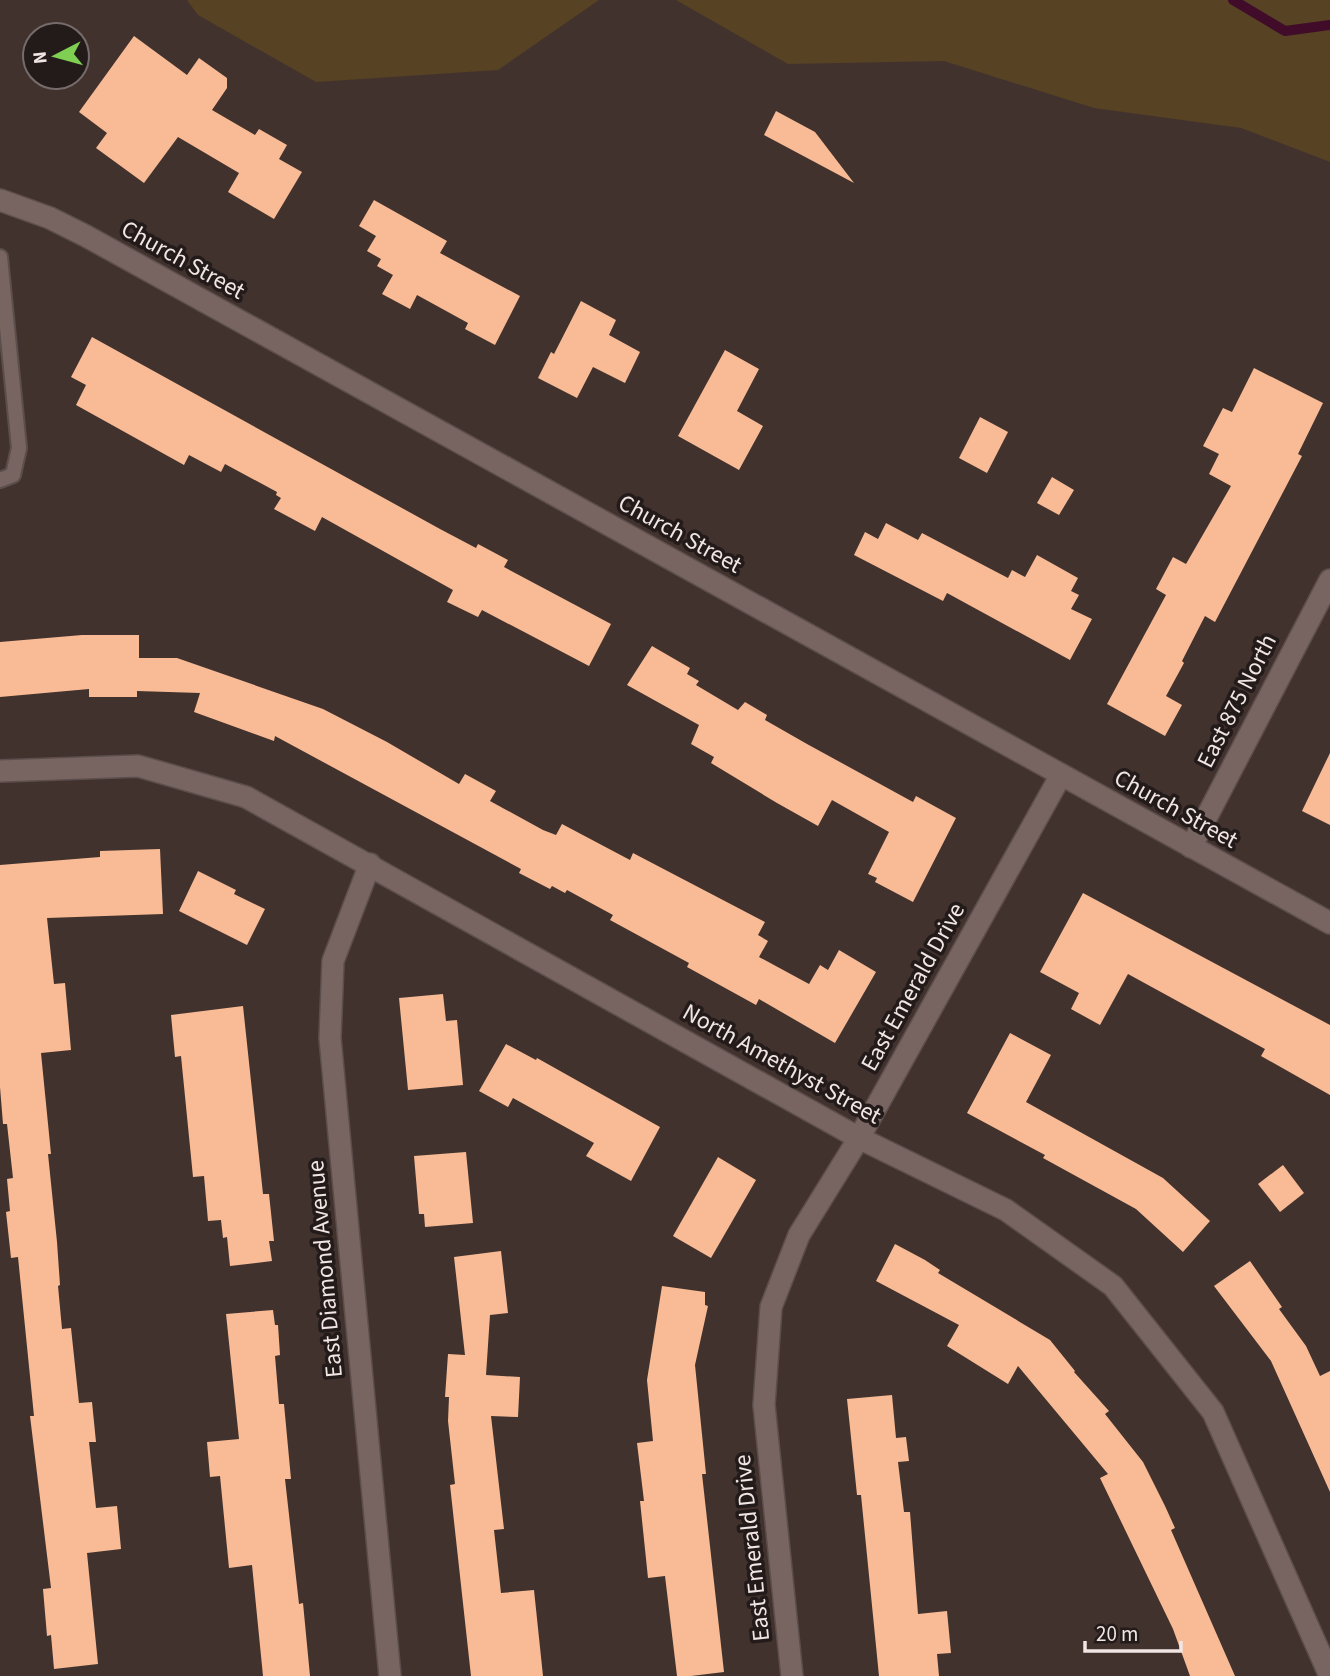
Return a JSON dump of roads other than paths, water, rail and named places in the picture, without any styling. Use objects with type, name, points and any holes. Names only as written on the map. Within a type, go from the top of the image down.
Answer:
[{"type":"street","name":"Church Street","points":[[0,200],[50,218],[86,236],[1330,923]]},
{"type":"street","name":"East 875 North","points":[[1191,847],[1330,580]]},
{"type":"street","name":"North Amethyst Street","points":[[0,771],[138,766],[246,797],[859,1138],[1006,1210],[1113,1286],[1213,1412],[1330,1676]]},
{"type":"street","name":"East Emerald Drive","points":[[792,1676],[764,1405],[771,1307],[799,1235],[859,1138],[1060,775]]},
{"type":"street","name":"East Diamond Avenue","points":[[370,864],[333,961],[330,1038],[390,1676]]},
{"type":"lane","points":[[0,257],[19,448],[13,475],[0,480]]},
{"type":"waterway","points":[[1233,0],[1285,31],[1330,25]]}]
